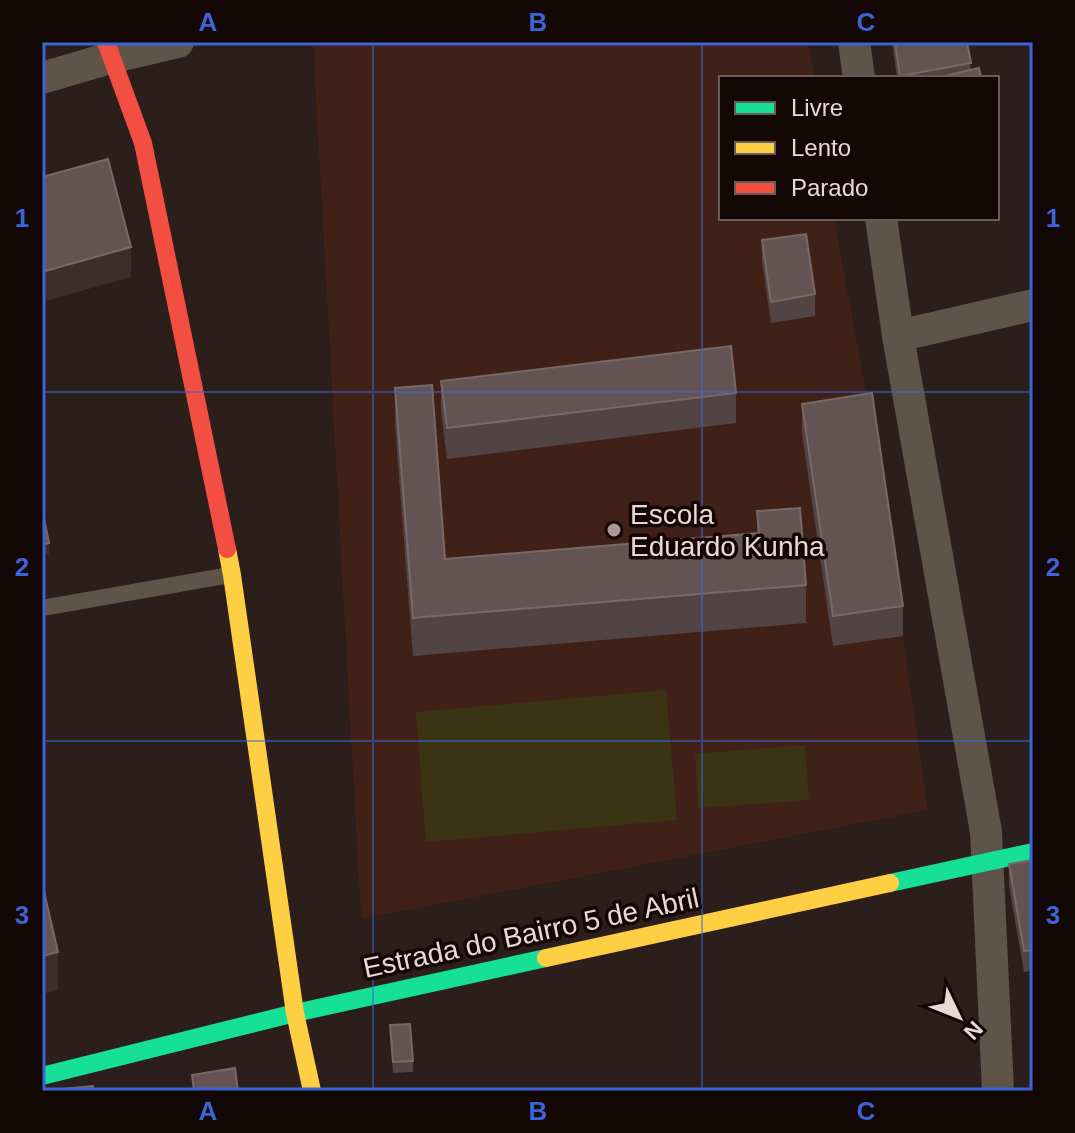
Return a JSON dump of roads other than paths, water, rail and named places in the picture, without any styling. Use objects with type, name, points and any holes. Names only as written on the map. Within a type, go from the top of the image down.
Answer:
[{"type":"street","points":[[42,78],[108,50],[178,42]]},
{"type":"street","points":[[854,42],[859,76]]},
{"type":"street","points":[[108,50],[143,143],[232,575],[295,1013],[312,1091]]},
{"type":"street","points":[[881,220],[898,336],[986,832],[998,1091]]},
{"type":"street","points":[[898,336],[1033,305]]},
{"type":"street","name":"Estrada do Bairro 5 de Abril","points":[[42,1076],[295,1013],[1033,852]]},
{"type":"lane","points":[[42,608],[232,575]]},
{"type":"place","name":"Escola Eduardo Kunha","points":[[614,530]]}]
